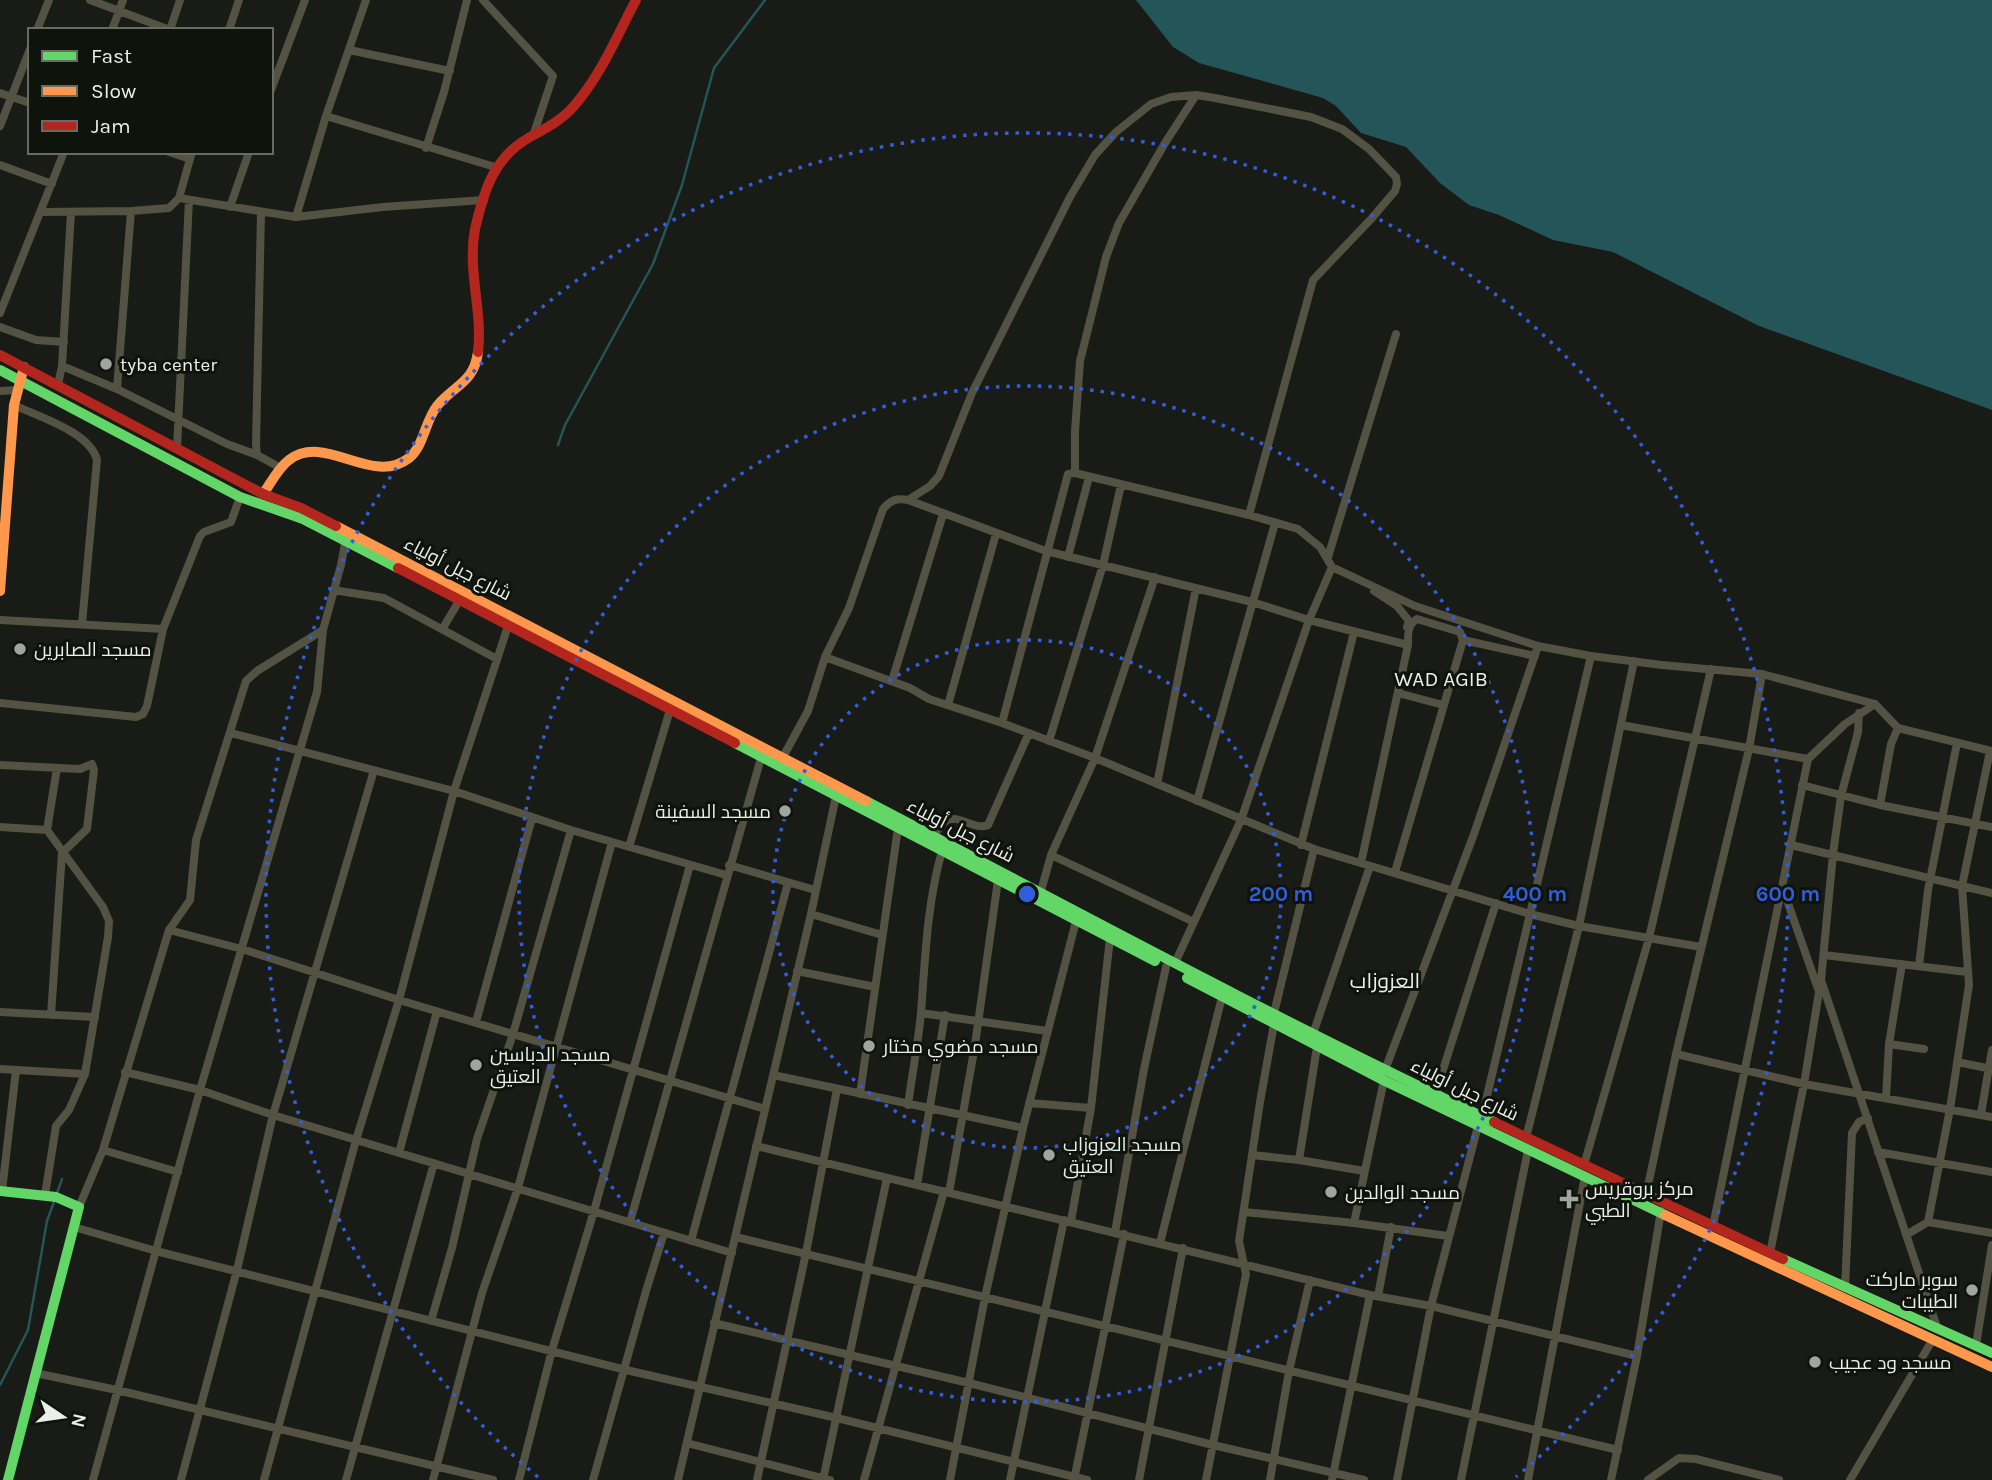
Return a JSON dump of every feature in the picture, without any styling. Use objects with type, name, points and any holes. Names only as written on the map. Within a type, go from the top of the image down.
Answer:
[{"type":"main road","points":[[263,494],[281,468],[292,458],[304,454],[331,455],[383,468],[404,462],[413,453],[434,409],[444,397],[465,382],[474,369],[478,336],[472,251],[495,167],[508,153],[557,122],[575,105],[636,0]]},
{"type":"main road","name":"شارع جبل أولياء","points":[[0,355],[263,494],[302,508],[460,601],[761,758],[1076,921],[1110,938],[1129,943]]},
{"type":"main road","points":[[0,591],[14,405],[24,368]]},
{"type":"main road","name":"شارع جبل أولياء","points":[[0,370],[18,385],[240,497],[346,536],[782,757],[1041,891],[1129,943],[1274,1019],[1317,1047],[1435,1095],[1480,1122]]},
{"type":"main road","name":"شارع جبل أولياء","points":[[1171,965],[1222,997],[1312,1034],[1385,1075],[1480,1122],[1992,1367]]},
{"type":"main road","name":"شارع جبل أولياء","points":[[1585,1171],[1646,1195],[1662,1207],[1713,1227],[1992,1353]]},
{"type":"main road","points":[[1,1191],[45,1195],[64,1200],[79,1208],[8,1480]]},
{"type":"street","points":[[38,28],[49,0]]},
{"type":"street","points":[[90,0],[165,28]]},
{"type":"street","points":[[113,28],[123,0]]},
{"type":"street","points":[[171,28],[180,0]]},
{"type":"street","points":[[230,28],[239,0]]},
{"type":"street","points":[[273,85],[304,0]]},
{"type":"street","points":[[296,217],[326,116],[366,0]]},
{"type":"street","points":[[426,148],[450,71],[467,0]]},
{"type":"street","points":[[483,0],[553,76],[533,136]]},
{"type":"street","points":[[349,50],[450,71]]},
{"type":"street","points":[[0,126],[28,54]]},
{"type":"street","points":[[0,93],[28,102]]},
{"type":"street","points":[[1075,473],[1080,361],[1106,257],[1119,223],[1196,95]]},
{"type":"street","points":[[908,500],[930,486],[939,476],[972,393],[1070,197],[1095,155],[1116,132],[1151,104],[1171,97],[1196,95],[1311,117],[1331,124],[1369,149],[1396,177],[1397,184],[1395,191],[1372,218],[1313,280],[1249,515]]},
{"type":"street","points":[[326,116],[495,167]]},
{"type":"street","points":[[0,313],[63,154]]},
{"type":"street","points":[[230,207],[248,154]]},
{"type":"street","points":[[41,212],[169,208],[179,198],[191,156]]},
{"type":"street","points":[[0,165],[52,184]]},
{"type":"street","points":[[179,198],[296,217],[383,207],[484,200]]},
{"type":"street","points":[[177,448],[189,200]]},
{"type":"street","points":[[117,389],[131,211]]},
{"type":"street","points":[[58,385],[64,342],[71,212]]},
{"type":"street","points":[[257,455],[261,213]]},
{"type":"street","points":[[0,327],[36,340],[64,342]]},
{"type":"street","points":[[1328,557],[1395,334]]},
{"type":"street","points":[[62,366],[117,389],[179,422],[281,468]]},
{"type":"street","points":[[0,391],[18,385]]},
{"type":"street","points":[[14,405],[75,434],[94,451],[97,460],[82,624]]},
{"type":"street","points":[[1002,723],[1065,480],[1068,474],[1075,473],[1249,515],[1305,534],[1320,547],[1332,567],[1365,583],[1437,614],[1538,646],[1591,656],[1762,674],[1875,704],[1898,728],[1991,751],[1962,886],[1969,985],[1950,1109],[1928,1222]]},
{"type":"street","points":[[1069,557],[1089,477]]},
{"type":"street","points":[[1049,741],[1103,565],[1121,485]]},
{"type":"street","points":[[0,703],[136,717],[143,714],[163,629],[200,536],[231,522],[240,497]]},
{"type":"street","points":[[782,757],[808,711],[825,657],[849,608],[883,509],[897,498],[1046,551],[1252,602],[1406,645]]},
{"type":"street","points":[[892,681],[943,514]]},
{"type":"street","points":[[1197,801],[1275,523]]},
{"type":"street","points":[[948,705],[996,534]]},
{"type":"street","points":[[93,1480],[200,1090],[317,692],[323,630],[346,536]]},
{"type":"street","points":[[1074,1478],[1104,1326],[1144,1069],[1171,965],[1241,820],[1309,620],[1332,567]]},
{"type":"street","points":[[1041,891],[1051,855],[1095,758],[1155,577]]},
{"type":"street","points":[[1365,583],[1404,613],[1409,621],[1406,645]]},
{"type":"street","points":[[1157,785],[1196,588]]},
{"type":"street","points":[[333,590],[384,598],[497,659]]},
{"type":"street","points":[[443,628],[460,601]]},
{"type":"street","points":[[1312,1034],[1366,864],[1408,632],[1412,622],[1418,619],[1460,632],[1463,640],[1395,872]]},
{"type":"street","points":[[0,620],[163,629]]},
{"type":"street","points":[[264,1480],[454,791],[508,626]]},
{"type":"street","points":[[79,1208],[103,1150],[169,930],[190,900],[197,839],[231,733],[242,689],[250,676],[323,630]]},
{"type":"street","points":[[1301,845],[1354,632]]},
{"type":"street","points":[[1463,640],[1535,656]]},
{"type":"street","points":[[1354,1223],[1385,1075],[1474,834],[1538,646]]},
{"type":"street","points":[[1397,1480],[1431,1306],[1480,1122],[1591,656]]},
{"type":"street","points":[[825,657],[910,688],[929,699],[1095,758],[1301,845],[1530,914],[1579,926],[1701,947]]},
{"type":"street","points":[[1461,1480],[1527,1144],[1579,926],[1634,661]]},
{"type":"street","points":[[1528,1480],[1585,1171],[1649,938],[1711,669]]},
{"type":"street","points":[[1646,1195],[1676,1054],[1749,749],[1762,674]]},
{"type":"street","points":[[1398,693],[1443,705]]},
{"type":"street","points":[[1713,1227],[1808,759],[1859,713],[1875,704]]},
{"type":"street","points":[[629,847],[670,710]]},
{"type":"street","points":[[1770,1253],[1804,1084],[1821,980],[1841,796],[1858,732],[1859,713]]},
{"type":"street","points":[[1621,725],[1808,759]]},
{"type":"street","points":[[1880,806],[1891,744],[1898,728]]},
{"type":"street","points":[[231,733],[454,791],[532,818],[726,875]]},
{"type":"street","points":[[934,835],[951,819],[980,828],[988,825],[1029,733]]},
{"type":"street","points":[[1919,966],[1930,878],[1956,743]]},
{"type":"street","points":[[630,1222],[761,758]]},
{"type":"street","points":[[0,765],[80,769],[92,764],[94,770],[87,829],[62,853],[51,1016]]},
{"type":"street","points":[[45,1195],[56,1126],[69,1110],[85,1074],[108,937],[108,921],[103,907],[47,830],[57,768]]},
{"type":"street","points":[[181,1480],[237,1270],[273,1115],[374,770]]},
{"type":"street","points":[[1802,785],[1880,806],[1992,827]]},
{"type":"street","points":[[678,1480],[811,914],[836,796]]},
{"type":"street","points":[[475,1022],[532,818]]},
{"type":"street","points":[[0,827],[47,830]]},
{"type":"street","points":[[860,1094],[898,828]]},
{"type":"street","points":[[431,1321],[477,1139],[513,1034],[571,830]]},
{"type":"street","points":[[433,1480],[486,1277],[518,1188],[612,842]]},
{"type":"street","points":[[1791,845],[1992,893]]},
{"type":"street","points":[[1206,1480],[1246,1274],[1239,1247],[1274,1019],[1314,849]]},
{"type":"street","points":[[908,1105],[921,1013],[926,945],[942,851]]},
{"type":"street","points":[[1051,855],[1194,922]]},
{"type":"street","points":[[519,1480],[552,1350],[594,1211],[690,865]]},
{"type":"street","points":[[729,865],[816,890]]},
{"type":"street","points":[[864,1480],[919,1280],[947,1192],[978,1020],[998,880]]},
{"type":"street","points":[[691,1241],[788,883]]},
{"type":"street","points":[[1782,886],[1819,992]]},
{"type":"street","points":[[1435,1095],[1496,903]]},
{"type":"street","points":[[811,914],[882,934]]},
{"type":"street","points":[[950,1480],[985,1297],[1023,1128],[1076,921]]},
{"type":"street","points":[[169,930],[242,949],[398,1000],[765,1109]]},
{"type":"street","points":[[1010,1480],[1091,1108],[1110,938]]},
{"type":"street","points":[[1824,955],[1967,972]]},
{"type":"street","points":[[1886,1098],[1889,1044],[1902,964]]},
{"type":"street","points":[[797,971],[875,987]]},
{"type":"street","points":[[1821,980],[1937,1328]]},
{"type":"street","points":[[1160,1243],[1222,997]]},
{"type":"street","points":[[399,1153],[437,1011]]},
{"type":"street","points":[[0,1012],[95,1017]]},
{"type":"street","points":[[921,1013],[1047,1031]]},
{"type":"street","points":[[918,1185],[945,1015]]},
{"type":"street","points":[[1889,1044],[1924,1049]]},
{"type":"street","points":[[1299,1160],[1317,1047]]},
{"type":"street","points":[[1981,1114],[1991,1069],[1992,1050]]},
{"type":"street","points":[[1676,1054],[1804,1084],[1992,1117]]},
{"type":"street","points":[[1956,1062],[1991,1069]]},
{"type":"street","points":[[0,1069],[85,1074]]},
{"type":"street","points":[[1,1191],[16,1070]]},
{"type":"street","points":[[125,1072],[200,1090],[273,1115],[732,1253]]},
{"type":"street","points":[[773,1075],[1023,1128]]},
{"type":"street","points":[[757,1480],[806,1253],[837,1089]]},
{"type":"street","points":[[1029,1103],[1091,1108]]},
{"type":"street","points":[[1845,1287],[1852,1133],[1859,1122],[1868,1118]]},
{"type":"street","points":[[756,1146],[1637,1356]]},
{"type":"street","points":[[103,1150],[178,1172]]},
{"type":"street","points":[[1878,1152],[1992,1172]]},
{"type":"street","points":[[1252,1155],[1364,1171]]},
{"type":"street","points":[[346,1480],[434,1163]]},
{"type":"street","points":[[687,1443],[826,1480],[848,1355],[887,1178]]},
{"type":"street","points":[[1611,1480],[1637,1356],[1662,1207]]},
{"type":"street","points":[[1244,1212],[1391,1227],[1448,1236]]},
{"type":"street","points":[[1906,1235],[1928,1222],[1992,1233]]},
{"type":"street","points":[[75,1227],[156,1251],[626,1370],[775,1403],[1087,1480]]},
{"type":"street","points":[[1333,1476],[1391,1227]]},
{"type":"street","points":[[593,1480],[664,1233]]},
{"type":"street","points":[[736,1237],[1618,1450]]},
{"type":"street","points":[[1976,1345],[1992,1245]]},
{"type":"street","points":[[1139,1480],[1183,1248]]},
{"type":"street","points":[[1270,1480],[1289,1371],[1310,1280]]},
{"type":"street","points":[[714,1323],[1027,1397],[1333,1476],[1364,1480]]},
{"type":"street","points":[[1850,1480],[1933,1339]]},
{"type":"street","points":[[34,1373],[278,1427],[493,1480]]},
{"type":"street","points":[[1648,1480],[1679,1458],[1696,1459],[1779,1480]]},
{"type":"water","points":[[1136,0],[1992,0],[1992,410],[1759,326],[1613,252],[1553,240],[1499,215],[1469,205],[1440,183],[1406,147],[1361,133],[1336,106],[1323,98],[1199,63],[1173,47]]},
{"type":"waterway","points":[[558,445],[565,425],[653,264],[682,185],[714,68],[765,0]]},
{"type":"waterway","points":[[57,1193],[62,1179]]},
{"type":"waterway","points":[[0,1385],[28,1330],[47,1221],[55,1199]]},
{"type":"traffic: fast","points":[[0,370],[240,497],[303,519],[398,568]]},
{"type":"traffic: fast","points":[[735,743],[1155,961]]},
{"type":"traffic: fast","points":[[866,801],[1257,1005],[1494,1122]]},
{"type":"traffic: fast","points":[[1187,978],[1385,1081],[1665,1215]]},
{"type":"traffic: fast","points":[[0,1191],[56,1197],[79,1207],[8,1480]]},
{"type":"traffic: fast","points":[[1783,1259],[1992,1353]]},
{"type":"traffic: slow","points":[[263,494],[285,463],[303,453],[318,452],[380,467],[395,465],[409,458],[418,447],[437,406],[472,371],[478,352]]},
{"type":"traffic: slow","points":[[0,591],[14,405],[24,367]]},
{"type":"traffic: slow","points":[[336,526],[866,801]]},
{"type":"traffic: slow","points":[[1665,1215],[1992,1367]]},
{"type":"traffic: jam","points":[[478,352],[479,321],[473,245],[478,215],[492,176],[507,154],[554,123],[584,94],[608,55],[636,0]]},
{"type":"traffic: jam","points":[[0,355],[263,494],[301,508],[336,526]]},
{"type":"traffic: jam","points":[[398,568],[735,743]]},
{"type":"traffic: jam","points":[[1494,1122],[1783,1259]]},
{"type":"place","name":"tyba center","points":[[106,364]]},
{"type":"place","name":"مسجد الصابرين","points":[[20,649]]},
{"type":"place","name":"مسجد السفينة","points":[[785,811]]},
{"type":"place","name":"مسجد مضوي مختار","points":[[869,1046]]},
{"type":"place","name":"مسجد الدباسين العتيق","points":[[476,1065]]},
{"type":"place","name":"مسجد العزوزاب العتيق","points":[[1049,1155]]},
{"type":"place","name":"مسجد الوالدين","points":[[1331,1192]]},
{"type":"place","name":"مركز بروقريس الطبي","points":[[1569,1199]]},
{"type":"place","name":"سوبر ماركت الطيبات","points":[[1972,1290]]},
{"type":"place","name":"مسجد ود عجيب","points":[[1815,1362]]},
{"type":"district","name":"WAD AGIB","points":[[1441,679]]},
{"type":"district","name":"العزوزاب","points":[[1385,981]]}]
